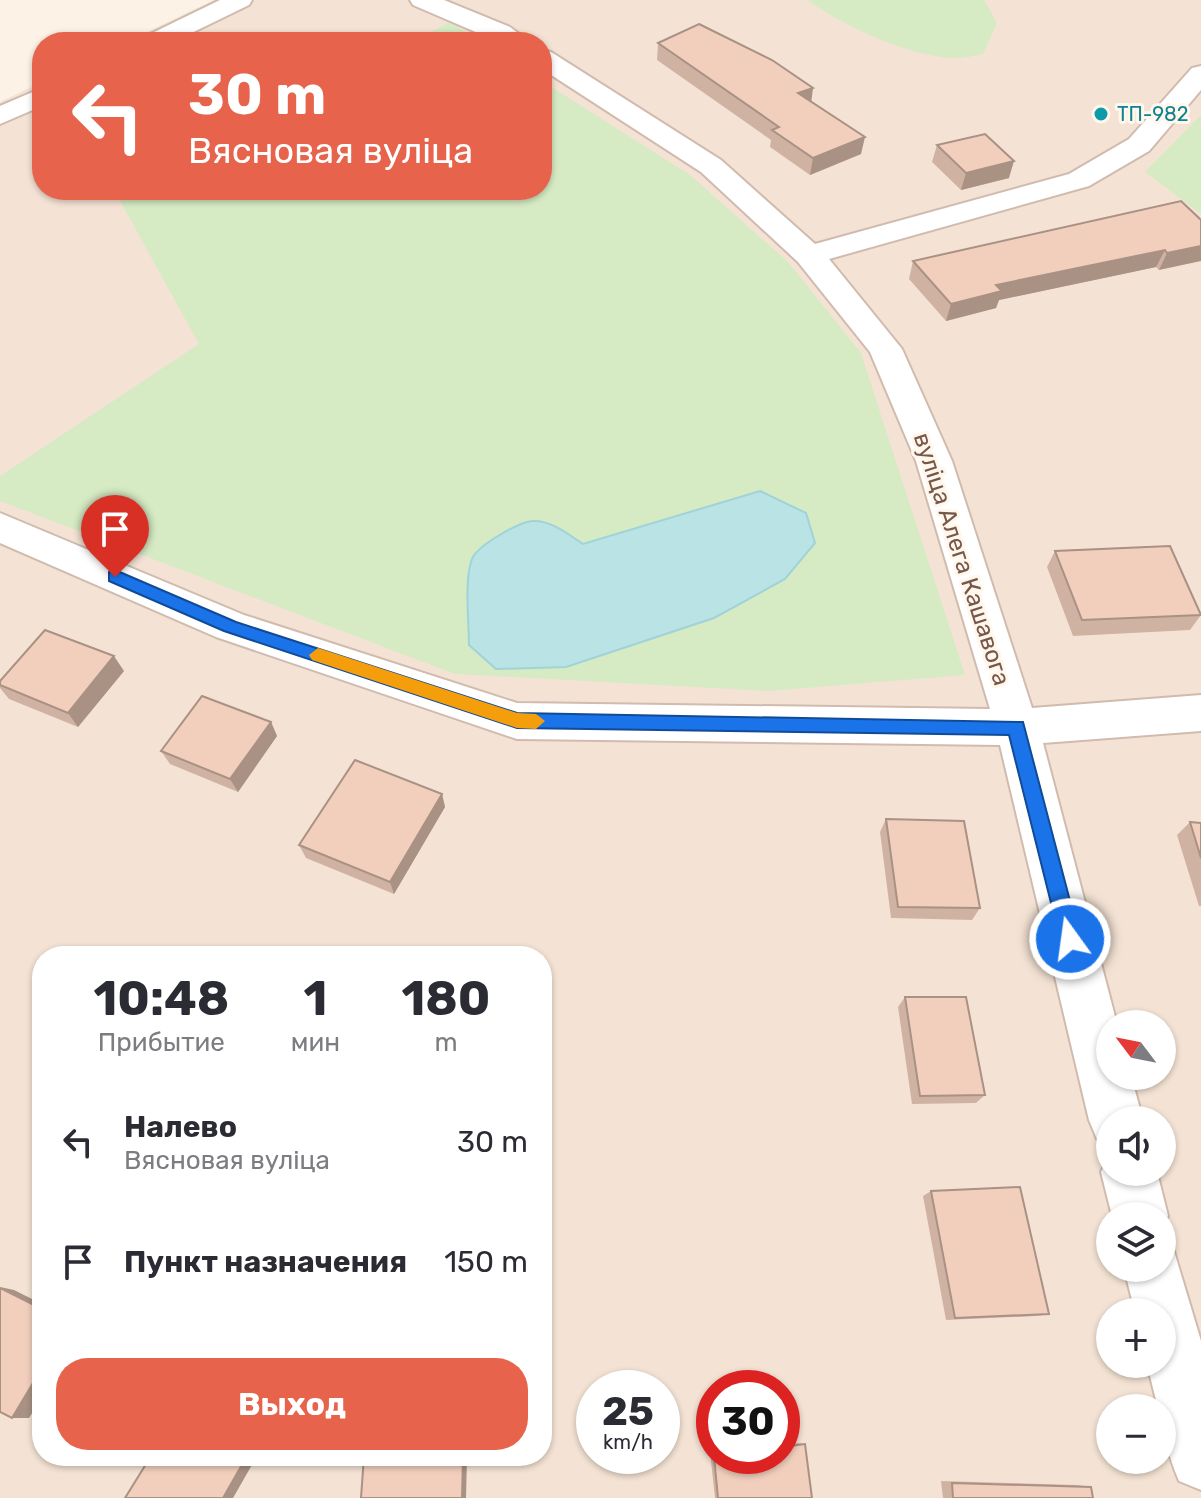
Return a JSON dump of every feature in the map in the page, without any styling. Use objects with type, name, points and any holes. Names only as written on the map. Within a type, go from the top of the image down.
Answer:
[{"type":"street","points":[[174,32],[240,0]]},
{"type":"street","points":[[422,0],[501,32]]},
{"type":"street","name":"вуліца Алега Кашавога","points":[[552,64],[711,166],[809,255],[885,349],[934,461],[1017,727],[1112,1106]]},
{"type":"street","points":[[809,255],[1079,180],[1139,145],[1201,74]]},
{"type":"street","points":[[0,116],[32,101]]},
{"type":"street","points":[[0,527],[230,626],[517,721],[1017,727],[1201,713]]},
{"type":"street","points":[[1157,1282],[1201,1459]]},
{"type":"shaded area","points":[[214,0],[1201,0],[1201,1498],[0,1498],[0,102],[32,87],[32,200],[552,200],[552,32],[147,32]]},
{"type":"green space","points":[[807,0],[984,0],[997,23],[983,54],[962,58],[940,57],[879,39]]},
{"type":"green space","points":[[450,22],[466,32],[431,32]]},
{"type":"green space","points":[[552,87],[690,175],[788,262],[861,353],[965,675],[769,691],[455,674],[0,501],[0,476],[199,344],[120,200],[552,200]]},
{"type":"green space","points":[[1201,115],[1201,214],[1145,172]]},
{"type":"water","points":[[760,491],[806,513],[815,543],[785,579],[714,618],[566,667],[496,669],[469,645],[468,589],[472,559],[508,530],[526,522],[540,521],[583,544]]},
{"type":"building","points":[[699,24],[772,60],[813,88],[798,93],[865,137],[813,158],[772,130],[779,127],[658,43]]},
{"type":"building","points":[[985,134],[1014,161],[966,173],[937,145]]},
{"type":"building","points":[[1181,201],[1201,220],[1201,246],[1167,253],[1165,250],[996,285],[1002,291],[951,304],[913,261]]},
{"type":"building","points":[[1170,546],[1201,615],[1082,620],[1055,551]]},
{"type":"building","points":[[45,630],[114,656],[68,713],[0,685],[0,681]]},
{"type":"building","points":[[202,696],[271,722],[230,779],[161,751]]},
{"type":"building","points":[[355,760],[442,794],[390,882],[299,845]]},
{"type":"building","points":[[886,819],[964,821],[980,908],[898,907]]},
{"type":"building","points":[[1190,822],[1201,823],[1201,858]]},
{"type":"building","points":[[905,997],[966,997],[985,1095],[920,1096]]},
{"type":"building","points":[[1020,1187],[1049,1314],[955,1318],[931,1191]]},
{"type":"building","points":[[0,1288],[32,1304],[32,1385],[12,1418],[0,1412]]},
{"type":"building","points":[[805,1444],[812,1498],[718,1498],[716,1474],[800,1474],[800,1445]]},
{"type":"building","points":[[145,1466],[241,1466],[223,1498],[125,1498]]},
{"type":"building","points":[[363,1466],[463,1466],[462,1498],[361,1498]]},
{"type":"building","points":[[952,1483],[1091,1487],[1093,1498],[953,1498]]},
{"type":"slow traffic","points":[[318,655],[517,721],[536,721]]},
{"type":"place","name":"ТП-982","points":[[1101,114]]},
{"type":"route","points":[[115,577],[230,626],[517,721],[1017,727],[1070,939]]}]
